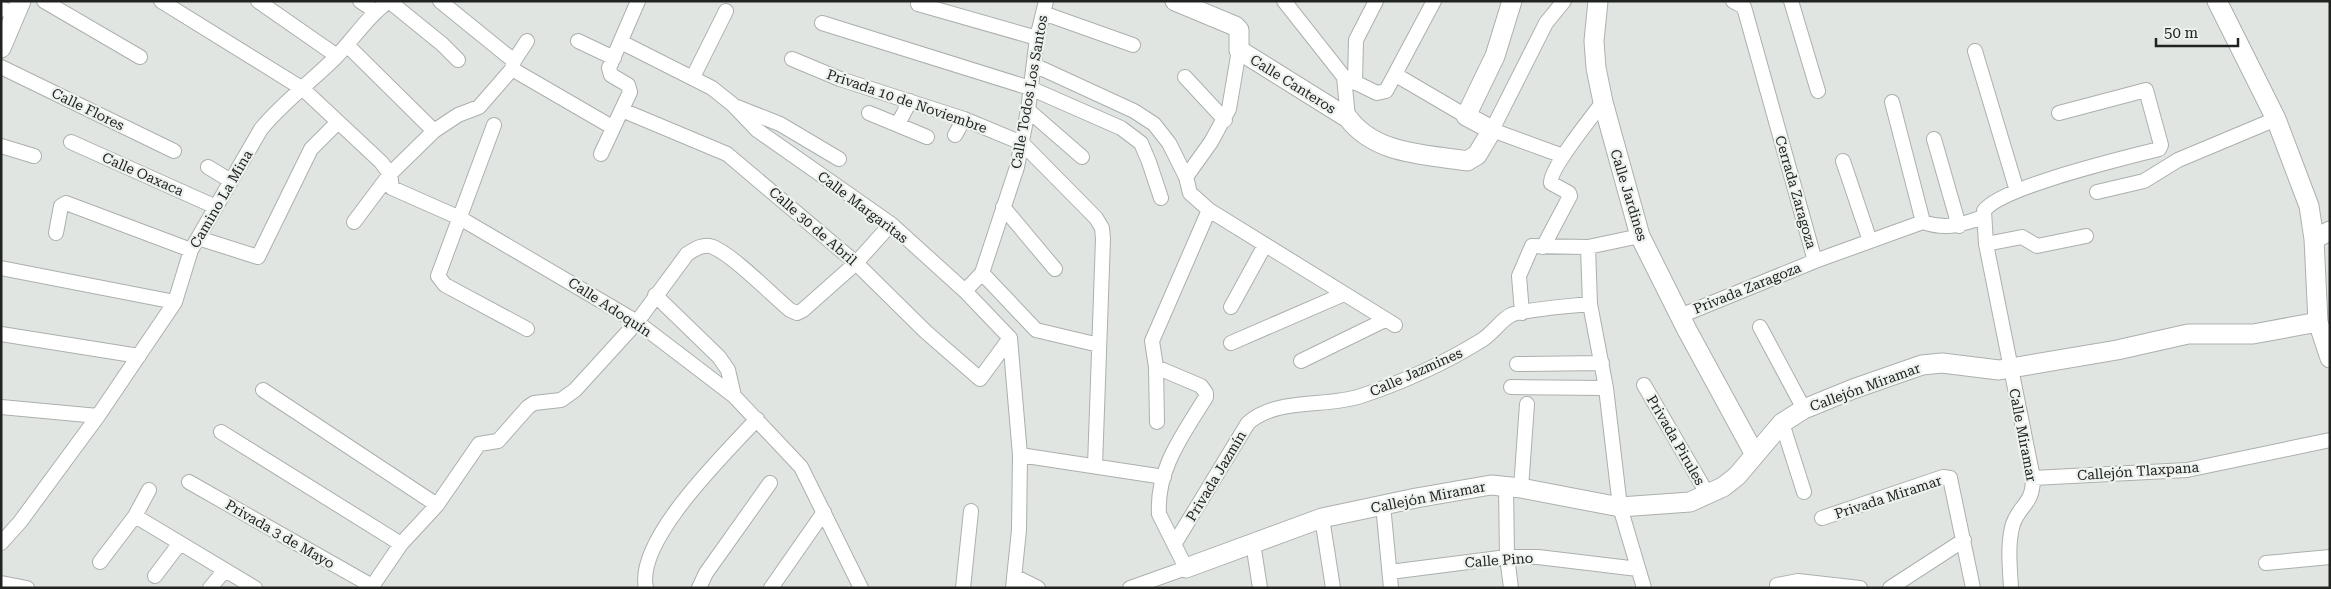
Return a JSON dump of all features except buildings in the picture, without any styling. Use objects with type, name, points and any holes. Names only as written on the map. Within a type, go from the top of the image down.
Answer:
[{"type":"street","points":[[44,1],[140,57]]},
{"type":"street","name":"Calle Adoquín","points":[[161,1],[303,89],[337,123],[381,162],[390,174],[392,188],[460,218],[637,322],[734,396],[801,466],[861,588]]},
{"type":"street","points":[[258,1],[342,50],[434,130]]},
{"type":"street","points":[[360,1],[375,11]]},
{"type":"street","points":[[389,1],[442,44],[458,60]]},
{"type":"street","name":"Camino La Mina","points":[[1,543],[20,522],[98,416],[175,302],[195,244],[261,129],[274,114],[303,89],[342,50],[375,11],[389,1]]},
{"type":"street","points":[[440,1],[513,65],[612,127]]},
{"type":"street","points":[[601,154],[612,127],[622,110],[630,88],[609,72],[638,1]]},
{"type":"street","name":"Calle Canteros","points":[[1175,1],[1228,22],[1238,30],[1239,50],[1232,96],[1224,120],[1186,177]]},
{"type":"street","points":[[1284,1],[1349,80],[1381,93],[1386,91],[1396,75],[1434,1]]},
{"type":"street","points":[[1348,118],[1349,80],[1356,40],[1366,8],[1376,1]]},
{"type":"street","points":[[1466,116],[1495,56],[1512,1]]},
{"type":"street","points":[[1492,130],[1546,22],[1564,1]]},
{"type":"street","name":"Calle Jardines","points":[[1598,1],[1594,41],[1603,102],[1640,236],[1680,316],[1754,453]]},
{"type":"street","points":[[1791,1],[1818,91]]},
{"type":"street","points":[[2217,1],[2276,119],[2308,206],[2322,235],[2318,322],[2330,358]]},
{"type":"street","name":"Cerrada Zaragoza","points":[[1743,3],[1815,261],[1923,222],[1934,226],[1959,226],[1983,217],[1987,206],[2017,191],[2066,173],[2161,147],[2146,90],[2059,113]]},
{"type":"street","points":[[918,4],[1037,38]]},
{"type":"street","points":[[1,48],[13,7]]},
{"type":"street","points":[[1044,7],[1133,45]]},
{"type":"street","name":"Calle Todos Los Santos","points":[[965,291],[982,272],[1017,167],[1028,110],[1037,38],[1044,7]]},
{"type":"street","points":[[693,77],[726,11]]},
{"type":"street","points":[[822,22],[1030,88],[1121,128],[1141,143],[1161,198]]},
{"type":"street","points":[[354,222],[390,174],[434,130],[458,115],[478,107],[513,65],[527,41]]},
{"type":"street","points":[[578,41],[614,58]]},
{"type":"street","points":[[621,42],[693,77],[712,88],[732,104],[780,124],[839,159]]},
{"type":"street","name":"Calle Canteros","points":[[1239,50],[1348,118],[1357,129],[1373,141],[1387,147],[1467,161],[1478,155],[1492,130]]},
{"type":"street","points":[[1975,51],[2017,191]]},
{"type":"street","name":"Privada 10 de Noviembre","points":[[792,60],[840,80],[964,119],[1022,143]]},
{"type":"street","points":[[1034,65],[1134,112],[1154,124],[1168,143],[1186,177],[1190,193],[1209,210],[1390,323],[1301,361]]},
{"type":"street","name":"Calle Flores","points":[[1,67],[174,151]]},
{"type":"street","points":[[1396,75],[1492,130],[1563,156]]},
{"type":"street","points":[[1185,77],[1224,120]]},
{"type":"street","points":[[898,124],[910,101]]},
{"type":"street","points":[[1543,248],[1570,196],[1569,193],[1550,181],[1563,156],[1603,102]]},
{"type":"street","points":[[1892,102],[1923,222]]},
{"type":"street","name":"Calle Margaritas","points":[[732,104],[757,130],[891,224],[965,291],[1010,338]]},
{"type":"street","name":"Calle 30 de Abril","points":[[622,110],[727,154],[856,263],[926,332],[980,378],[1010,338]]},
{"type":"street","points":[[1028,110],[1082,157]]},
{"type":"street","points":[[868,112],[926,137]]},
{"type":"street","points":[[955,135],[964,119]]},
{"type":"street","points":[[2097,192],[2144,181],[2178,160],[2276,119]]},
{"type":"street","points":[[56,233],[63,203],[195,244],[258,257],[310,149],[337,123]]},
{"type":"street","points":[[494,125],[438,276],[446,285],[526,329]]},
{"type":"street","points":[[1934,139],[1959,226]]},
{"type":"street","name":"Calle Oaxaca","points":[[71,142],[216,207]]},
{"type":"street","points":[[1022,143],[1096,218],[1102,228],[1095,466]]},
{"type":"street","points":[[1,146],[34,156]]},
{"type":"street","points":[[1843,161],[1870,241]]},
{"type":"street","points":[[208,167],[231,181]]},
{"type":"street","points":[[1003,207],[1055,269]]},
{"type":"street","points":[[1157,422],[1156,367],[1152,341],[1209,210]]},
{"type":"street","points":[[1983,217],[1986,244],[2009,367]]},
{"type":"street","points":[[371,587],[401,544],[438,505],[479,444],[498,441],[528,407],[534,403],[560,400],[575,390],[637,322],[687,254],[699,247],[712,246],[790,310],[797,313],[804,310],[856,263],[891,224]]},
{"type":"street","points":[[1522,313],[1520,273],[1532,246],[1543,248],[1588,247],[1640,236]]},
{"type":"street","points":[[1986,244],[2022,237],[2037,246],[2086,236]]},
{"type":"street","points":[[1231,307],[1265,245]]},
{"type":"street","points":[[1588,247],[1590,304],[1606,388],[1620,507],[1644,588]]},
{"type":"street","points":[[1,258],[25,272]]},
{"type":"street","name":"Privada Zaragoza","points":[[1680,316],[1815,261]]},
{"type":"street","points":[[1,268],[175,302]]},
{"type":"street","points":[[982,272],[1036,330],[1099,345]]},
{"type":"street","points":[[1231,343],[1344,294]]},
{"type":"street","points":[[655,296],[719,357],[728,370],[734,396]]},
{"type":"street","name":"Calle Jazmines","points":[[1319,404],[1361,396],[1452,358],[1491,335],[1511,315],[1590,304]]},
{"type":"street","name":"Callejón Miramar","points":[[1186,568],[1322,518],[1492,485],[1513,487],[1620,507],[1690,502],[1723,488],[1737,476],[1754,453],[1782,422],[1804,409],[1853,389],[1922,366],[1942,363],[1999,370],[2117,350],[2188,334],[2253,334],[2318,322]]},
{"type":"street","points":[[1760,327],[1804,409]]},
{"type":"street","points":[[1,334],[139,356]]},
{"type":"street","points":[[1010,338],[1020,455],[1019,530],[1013,582],[1038,588]]},
{"type":"street","points":[[1517,364],[1602,363]]},
{"type":"street","points":[[1130,588],[1186,568],[1160,514],[1159,504],[1164,477],[1174,448],[1206,397],[1206,393],[1201,386],[1156,367]]},
{"type":"street","name":"Calle Miramar","points":[[2009,367],[2033,478],[2033,492],[2028,503],[2014,522],[2011,532],[2011,588]]},
{"type":"street","name":"Privada Pirules","points":[[1644,385],[1708,495]]},
{"type":"street","points":[[1511,387],[1606,388]]},
{"type":"street","points":[[263,390],[438,505]]},
{"type":"street","name":"Privada Jazmín","points":[[1175,543],[1248,423],[1256,416],[1272,409],[1319,404]]},
{"type":"street","points":[[1511,588],[1507,556],[1513,487],[1527,404]]},
{"type":"street","points":[[1,407],[98,416]]},
{"type":"street","points":[[646,588],[645,570],[660,533],[676,510],[757,418]]},
{"type":"street","points":[[1782,422],[1804,492]]},
{"type":"street","points":[[221,432],[401,544]]},
{"type":"street","name":"Callejón Tlaxpana","points":[[2033,478],[2187,470],[2330,440]]},
{"type":"street","points":[[1020,455],[1164,477]]},
{"type":"street","name":"Privada Miramar","points":[[1822,518],[1948,477],[1952,481],[1964,540]]},
{"type":"street","name":"Privada 3 de Mayo","points":[[189,482],[371,587]]},
{"type":"street","points":[[699,588],[706,573],[770,484]]},
{"type":"street","points":[[100,562],[135,516],[148,490]]},
{"type":"street","points":[[1383,505],[1391,588]]},
{"type":"street","points":[[963,588],[971,511]]},
{"type":"street","points":[[771,588],[824,512]]},
{"type":"street","points":[[135,516],[255,588]]},
{"type":"street","points":[[1322,518],[1333,588]]},
{"type":"street","points":[[1890,588],[1964,540],[1973,588]]},
{"type":"street","points":[[155,576],[180,543]]},
{"type":"street","points":[[1253,543],[1260,588]]},
{"type":"street","name":"Calle Pino","points":[[1390,572],[1507,556],[1538,557],[1638,569]]},
{"type":"street","points":[[2266,563],[2330,557]]},
{"type":"street","points":[[210,588],[225,570]]},
{"type":"street","points":[[1775,570],[1778,586],[1798,581],[1860,588]]},
{"type":"street","points":[[1,583],[27,588]]}]
